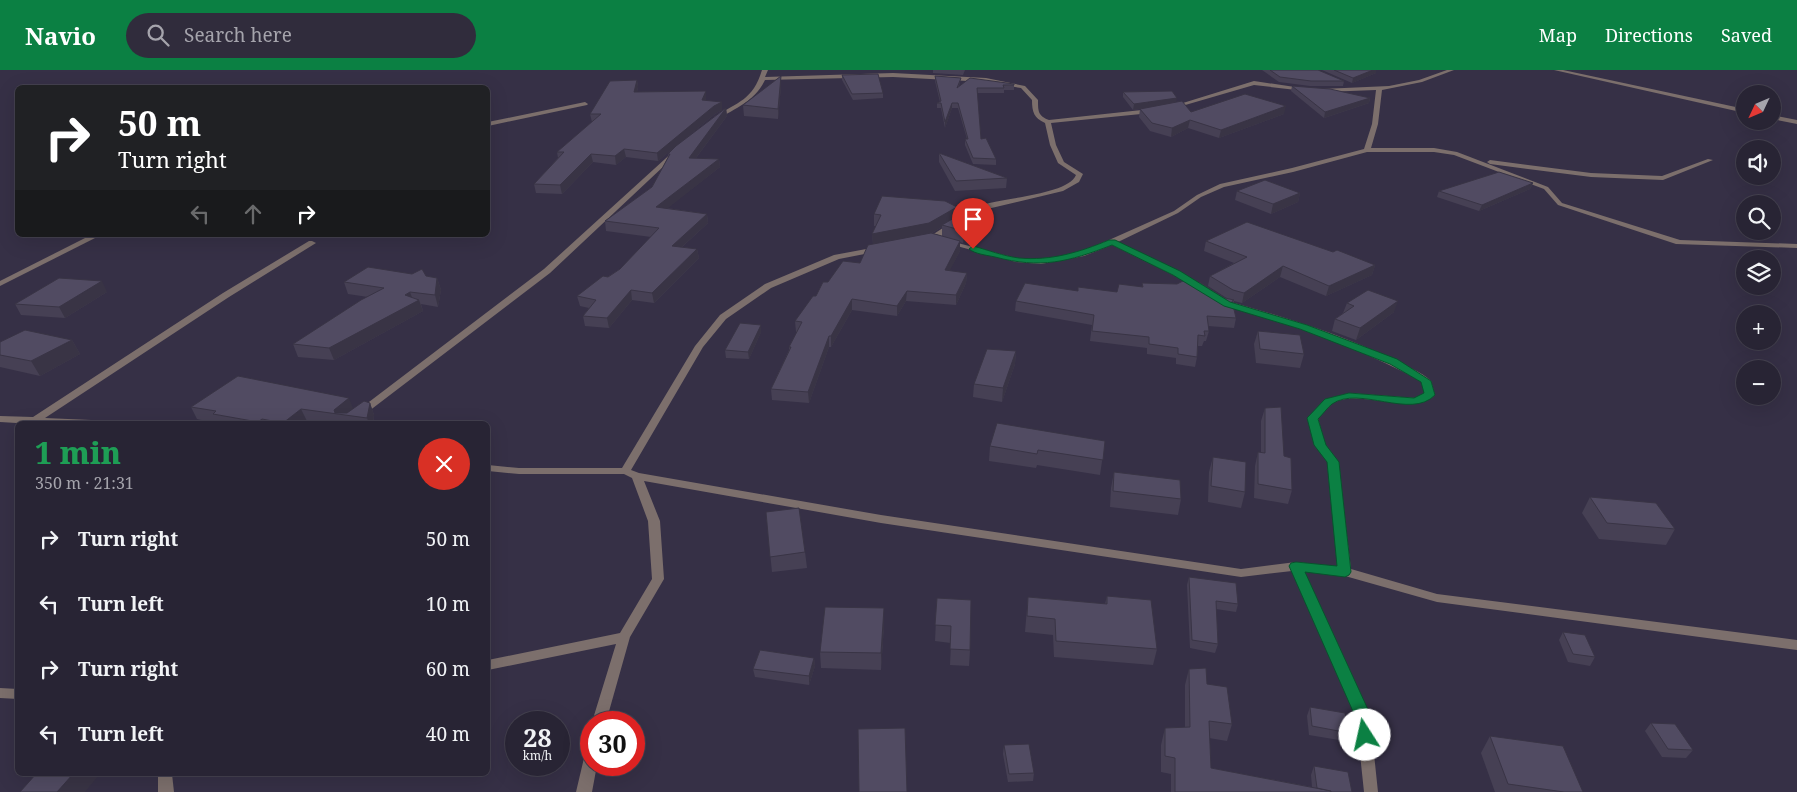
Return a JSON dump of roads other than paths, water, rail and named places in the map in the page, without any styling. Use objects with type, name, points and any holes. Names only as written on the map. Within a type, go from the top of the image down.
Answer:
[{"type":"street","points":[[711,122],[750,100],[764,79],[765,70]]},
{"type":"street","points":[[1318,90],[1379,90],[1438,76],[1451,70]]},
{"type":"street","points":[[1556,70],[1736,109]]},
{"type":"street","points":[[764,79],[893,75],[1008,83],[1023,87],[1034,100],[1038,118],[1048,122],[1158,110]]},
{"type":"street","points":[[1343,82],[1361,91]]},
{"type":"street","points":[[1168,108],[1254,83],[1310,90]]},
{"type":"street","points":[[1367,150],[1374,124],[1379,90]]},
{"type":"street","points":[[490,124],[585,104]]},
{"type":"street","points":[[1781,119],[1797,122]]},
{"type":"street","points":[[921,240],[931,238],[981,208],[1061,190],[1077,181],[1080,174],[1061,163],[1053,145],[1048,122]]},
{"type":"street","points":[[349,421],[547,271],[682,146]]},
{"type":"street","points":[[931,238],[1016,260],[1041,262],[1081,254],[1112,242],[1176,212],[1199,196],[1222,185],[1293,170],[1367,150],[1434,150],[1455,153],[1546,188],[1560,204],[1679,242],[1797,246]]},
{"type":"street","points":[[1474,160],[1591,175],[1663,178],[1710,160]]},
{"type":"street","points":[[0,284],[93,237]]},
{"type":"street","points":[[1112,242],[1176,273],[1227,304],[1304,327],[1394,361],[1426,381],[1430,395],[1416,401],[1349,396],[1329,401],[1313,418],[1320,445],[1333,462],[1345,572]]},
{"type":"street","points":[[0,419],[34,421],[226,295],[312,243]]},
{"type":"street","points":[[625,471],[699,346],[723,317],[776,282],[837,257],[884,248]]},
{"type":"street","points":[[490,468],[519,471],[625,471],[638,476],[881,519],[1242,573],[1296,566],[1345,572],[1437,598],[1797,645]]},
{"type":"street","points":[[602,711],[624,637],[658,579],[654,521],[638,476]]},
{"type":"street","points":[[1296,566],[1363,716],[1371,792]]},
{"type":"street","points":[[490,665],[624,637]]},
{"type":"street","points":[[0,693],[15,694]]},
{"type":"street","points":[[165,776],[166,792]]},
{"type":"street","points":[[584,792],[587,776]]}]
